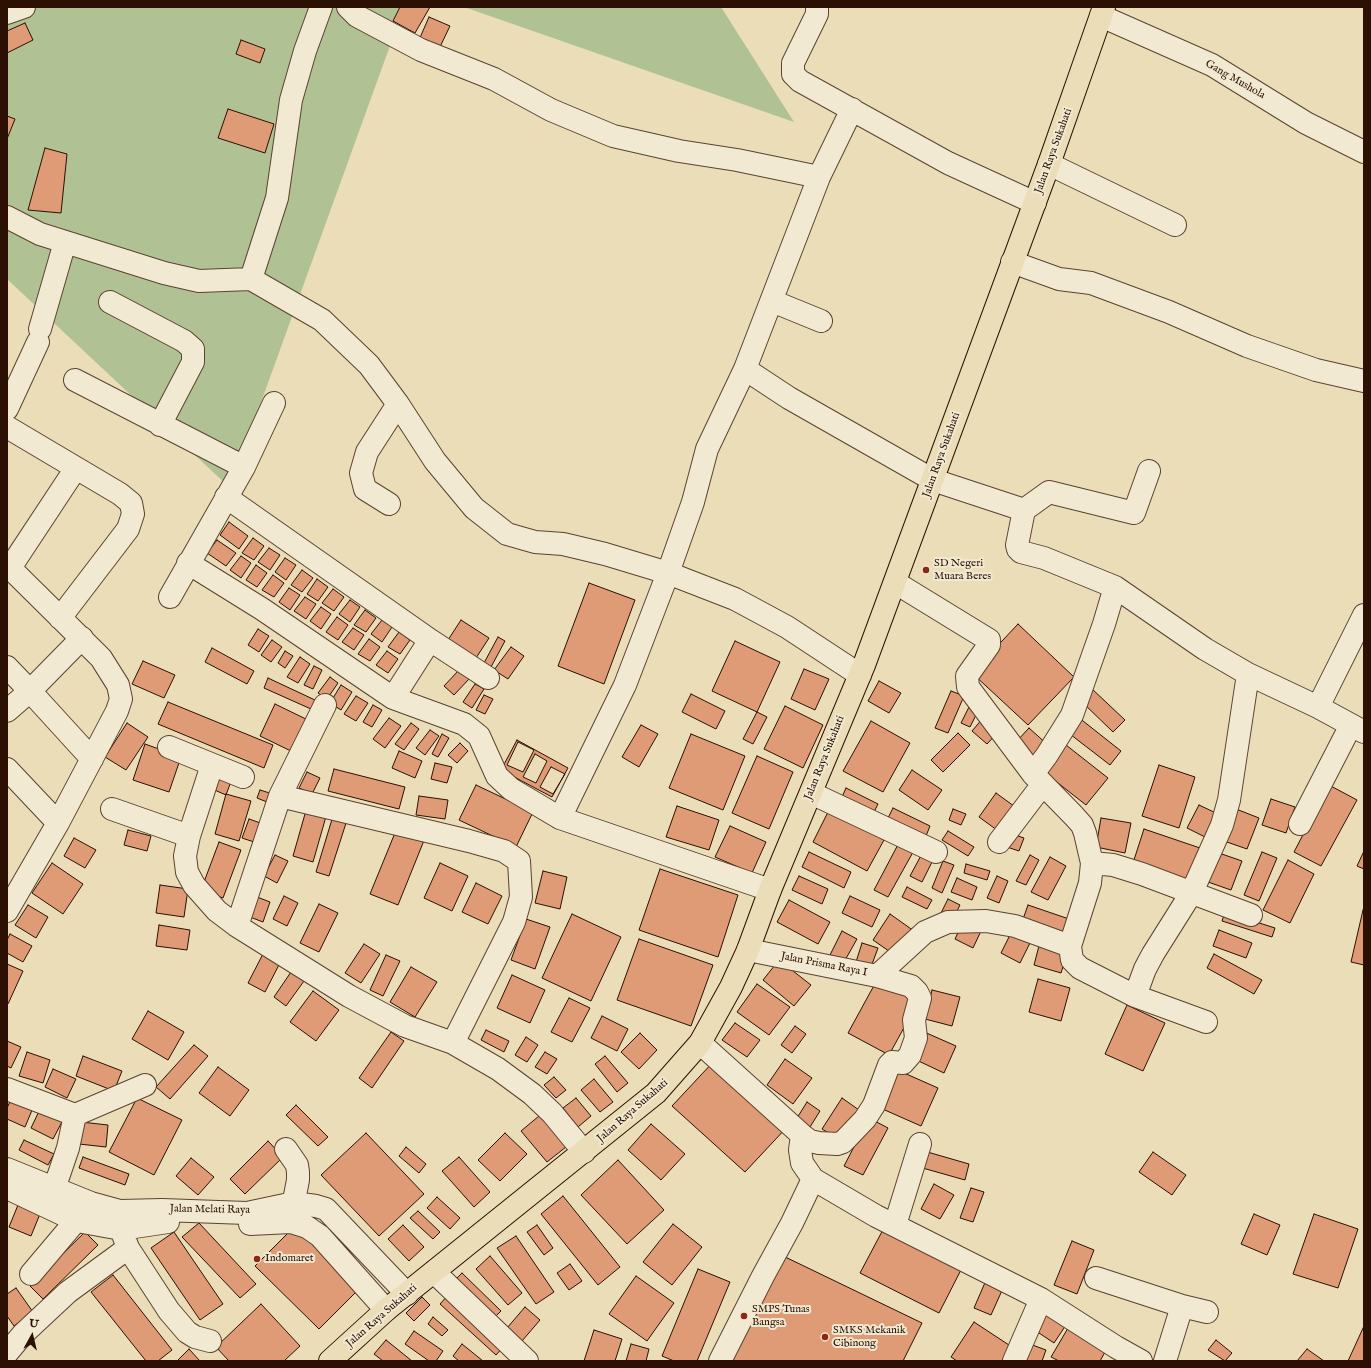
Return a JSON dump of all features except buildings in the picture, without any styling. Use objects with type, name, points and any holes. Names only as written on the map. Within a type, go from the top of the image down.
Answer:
[{"type":"main road","name":"Jalan Raya Sukahati","points":[[331,1361],[386,1310],[656,1093],[700,1043],[731,987],[748,950],[770,890],[860,675],[896,583],[1103,12]]},
{"type":"street","points":[[7,13],[24,7]]},
{"type":"street","points":[[251,279],[277,198],[291,100],[305,51],[321,7]]},
{"type":"street","points":[[348,7],[357,16],[421,50],[494,79],[551,110],[613,136],[679,151],[737,160],[819,177]]},
{"type":"street","points":[[817,7],[817,14],[793,63],[793,74],[800,81],[948,163],[1035,203]]},
{"type":"street","name":"Gang Mushola","points":[[1103,12],[1212,65],[1306,123],[1364,152]]},
{"type":"street","points":[[560,818],[625,685],[668,573],[692,502],[707,449],[745,369],[819,177],[852,109]]},
{"type":"street","points":[[1049,164],[1176,225]]},
{"type":"street","points":[[7,217],[40,234],[164,273],[199,281],[251,279],[322,320],[369,365],[398,404],[435,461],[474,508],[507,534],[535,542],[563,544],[605,554],[668,573],[735,599],[788,627],[860,675]]},
{"type":"street","points":[[7,409],[39,336],[65,242]]},
{"type":"street","points":[[1012,262],[1059,279],[1091,283],[1169,312],[1247,346],[1316,370],[1364,382]]},
{"type":"street","points":[[772,301],[821,321]]},
{"type":"street","points":[[110,302],[184,341],[193,349],[193,362],[160,425]]},
{"type":"street","points":[[745,369],[789,398],[933,480],[1024,510]]},
{"type":"street","points":[[75,380],[244,467]]},
{"type":"street","points":[[170,597],[244,467],[274,403]]},
{"type":"street","points":[[389,504],[365,489],[361,473],[367,452],[398,404]]},
{"type":"street","points":[[9,434],[76,468],[120,494],[131,503],[132,514],[128,529],[60,618]]},
{"type":"street","points":[[7,911],[13,884],[58,823],[117,711],[121,699],[118,685],[101,658],[9,566],[76,468]]},
{"type":"street","points":[[1148,470],[1134,513],[1049,492],[1024,510],[1017,545],[1018,549],[1021,552],[1044,558],[1116,587],[1185,637],[1248,674],[1318,707],[1358,729],[1300,824]]},
{"type":"street","points":[[226,497],[430,640],[488,678]]},
{"type":"street","points":[[188,563],[262,608],[393,698],[464,724],[479,736],[497,776],[510,789],[560,818],[770,890]]},
{"type":"street","points":[[896,583],[988,638],[989,646],[967,676],[967,684],[1038,779],[1082,825],[1092,862],[1090,883],[1070,946],[1072,960],[1080,968],[1135,996],[1206,1022]]},
{"type":"street","points":[[999,842],[1038,779],[1047,755],[1072,715],[1116,587]]},
{"type":"street","points":[[1318,707],[1364,615]]},
{"type":"street","points":[[7,711],[30,691],[82,638]]},
{"type":"street","points":[[393,698],[430,640]]},
{"type":"street","points":[[7,667],[92,759]]},
{"type":"street","points":[[1135,996],[1153,954],[1192,892],[1222,825],[1229,800],[1248,674]]},
{"type":"street","points":[[237,926],[280,796],[325,704]]},
{"type":"street","points":[[169,747],[243,777]]},
{"type":"street","points":[[212,765],[188,836],[185,856],[187,872],[194,884],[217,911],[237,926],[349,996],[405,1026],[453,1043],[498,1069],[532,1094],[552,1113],[584,1152]]},
{"type":"street","points":[[7,769],[58,823]]},
{"type":"street","points":[[811,792],[936,852]]},
{"type":"street","points":[[280,796],[469,841],[504,851],[519,861],[521,897],[514,922],[453,1043]]},
{"type":"street","points":[[112,809],[188,836]]},
{"type":"street","points":[[1092,862],[1113,865],[1192,892],[1251,915]]},
{"type":"street","name":"Jalan Prisma Raya I","points":[[748,950],[877,976],[925,932],[948,922],[986,921],[1015,926],[1070,946]]},
{"type":"street","points":[[700,1043],[802,1136],[810,1141],[819,1143],[837,1144],[843,1142],[864,1119],[874,1105],[889,1065],[892,1062],[903,1063],[910,1055],[916,1038],[914,1020],[920,998],[918,992],[911,986],[877,976]]},
{"type":"street","points":[[7,1089],[75,1115],[145,1085]]},
{"type":"street","points":[[54,1189],[68,1148],[75,1115]]},
{"type":"street","points":[[802,1136],[800,1150],[802,1163],[812,1179],[876,1216],[1041,1299],[1140,1361]]},
{"type":"street","points":[[895,1225],[920,1144]]},
{"type":"street","points":[[286,1149],[297,1165],[298,1172],[292,1212]]},
{"type":"street","name":"Jalan Melati Raya","points":[[7,1169],[91,1203],[123,1229]]},
{"type":"street","points":[[720,1361],[762,1276],[792,1223],[812,1179]]},
{"type":"street","name":"Jalan Melati Raya","points":[[7,1188],[77,1221],[123,1229],[163,1222],[250,1224],[316,1206],[326,1209],[407,1294]]},
{"type":"street","points":[[31,1274],[91,1203]]},
{"type":"street","name":"Jalan Melati Raya","points":[[292,1212],[307,1227],[320,1236],[386,1310]]},
{"type":"street","points":[[7,1353],[23,1334],[68,1292],[123,1229],[179,1324],[195,1337],[210,1341]]},
{"type":"street","points":[[434,1272],[526,1361]]},
{"type":"street","points":[[1096,1278],[1182,1306],[1208,1312]]},
{"type":"street","points":[[1014,1361],[1041,1299]]},
{"type":"street","points":[[1165,1361],[1182,1306]]},
{"type":"green space","points":[[7,7],[404,7],[230,488],[7,279]]},
{"type":"green space","points":[[464,7],[721,7],[794,122]]},
{"type":"place","name":"SD Negeri Muara Beres","points":[[926,570]]},
{"type":"place","name":"Indomaret","points":[[257,1259]]},
{"type":"place","name":"SMPS Tunas Bangsa","points":[[744,1316]]},
{"type":"place","name":"SMKS Mekanik Cibinong","points":[[825,1337]]}]
